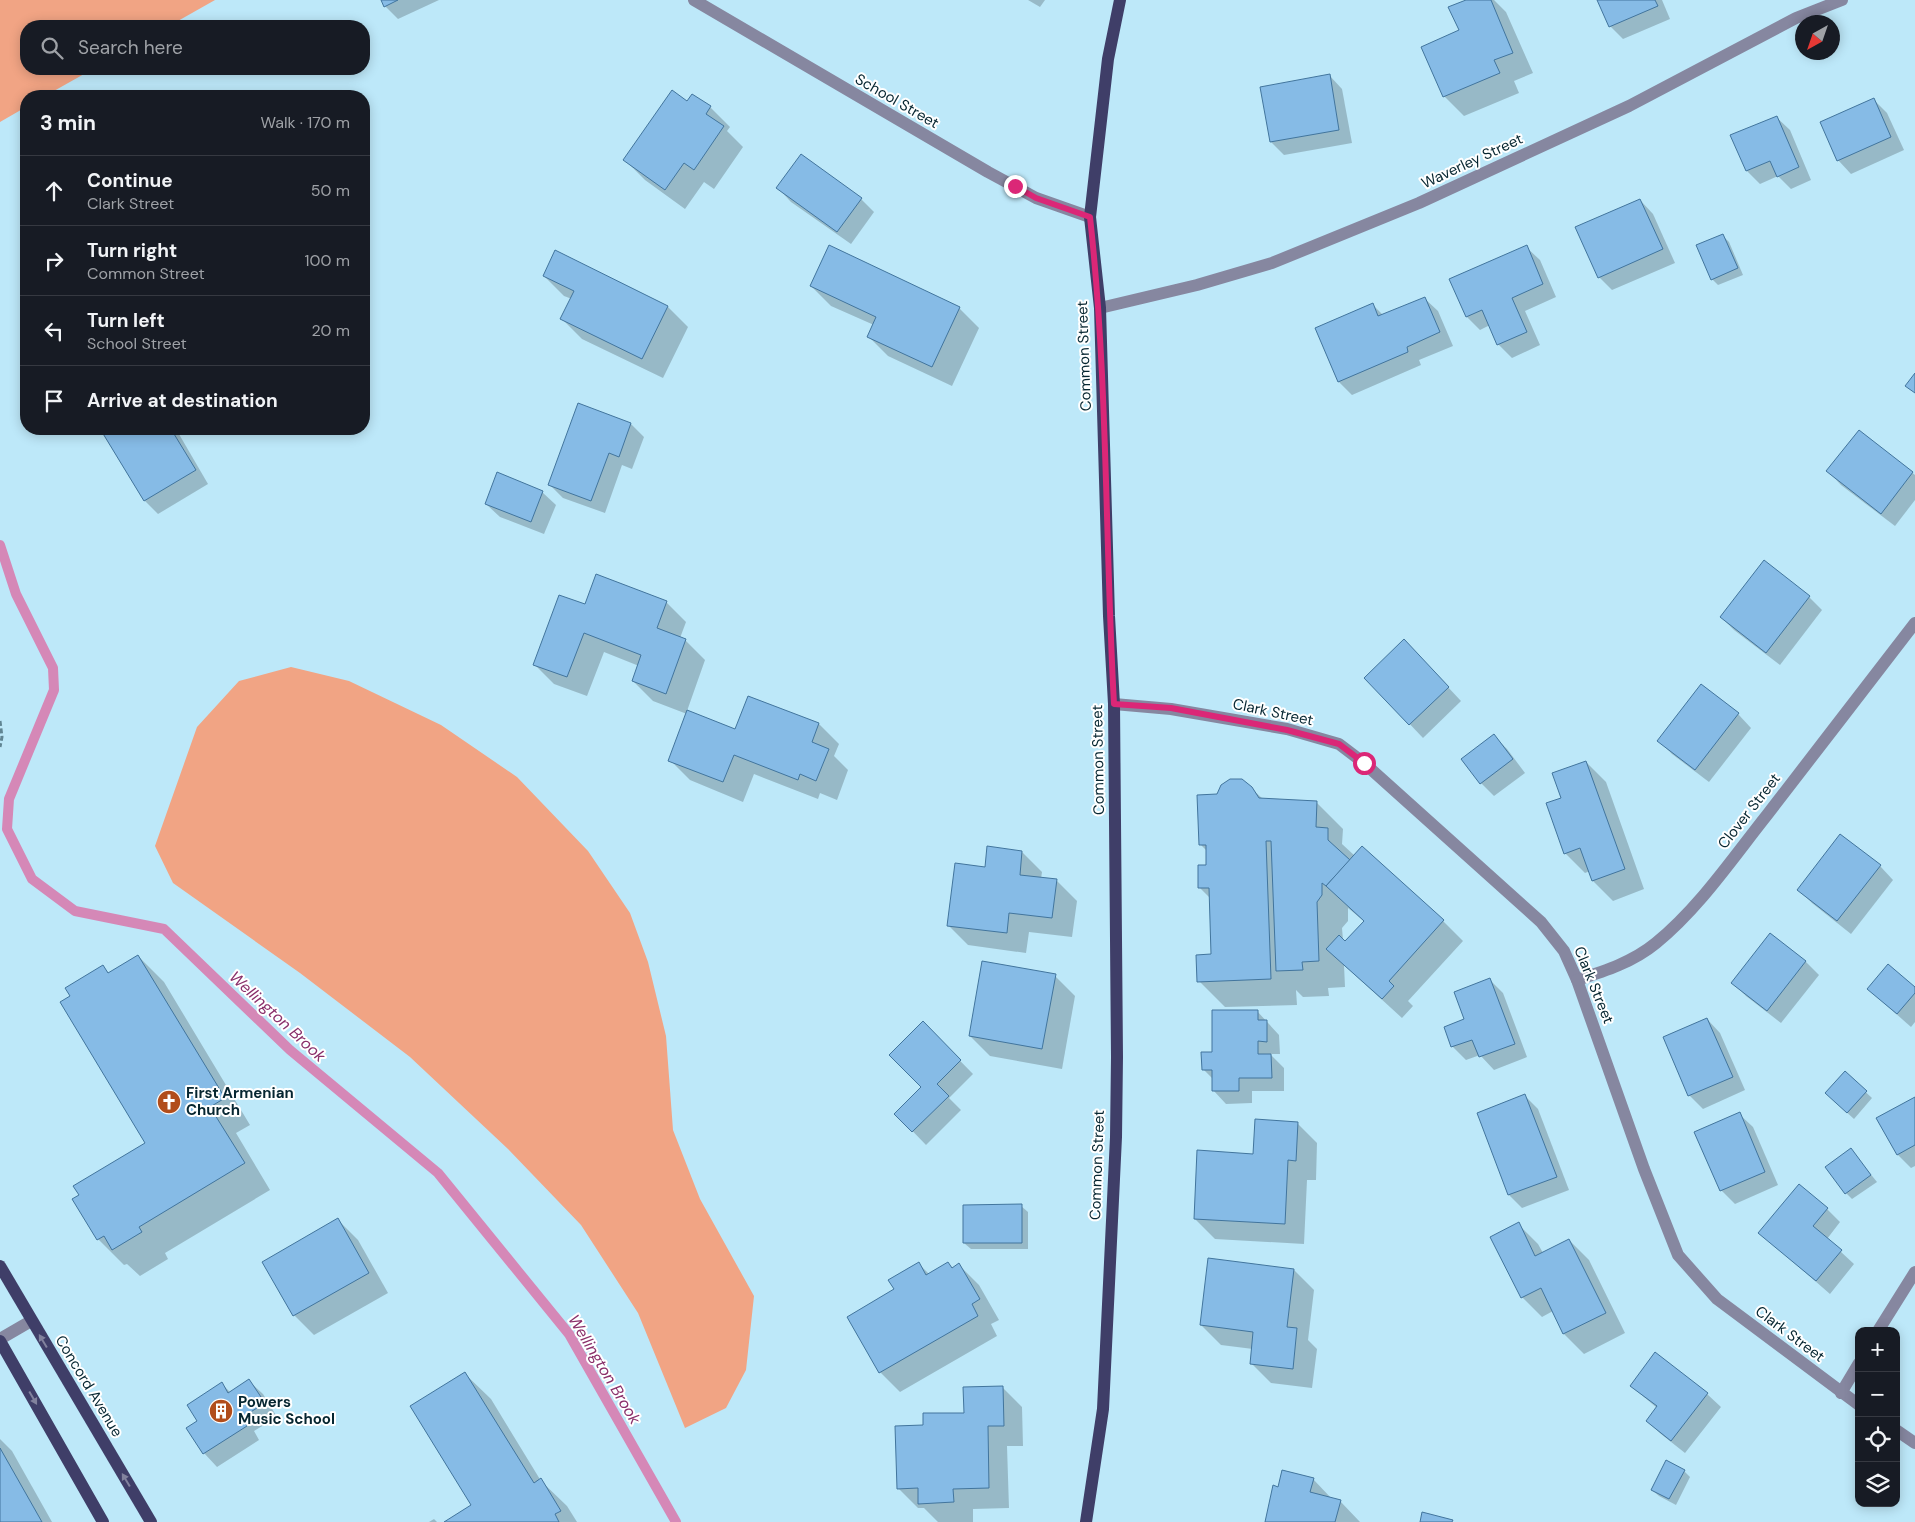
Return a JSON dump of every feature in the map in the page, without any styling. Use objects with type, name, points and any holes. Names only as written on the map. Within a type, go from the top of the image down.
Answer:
[{"type":"main road","name":"Common Street","points":[[1086,1522],[1103,1409],[1116,1138],[1117,1057],[1114,704],[1109,606],[1100,308],[1090,217],[1108,59],[1120,0]]},
{"type":"main road","name":"Concord Avenue","points":[[0,1266],[151,1522]]},
{"type":"main road","points":[[0,1340],[104,1522]]},
{"type":"street","name":"School Street","points":[[694,0],[1001,179],[1036,198],[1090,217]]},
{"type":"street","name":"Waverley Street","points":[[1100,308],[1197,285],[1272,263],[1419,203],[1629,106],[1796,18],[1842,0]]},
{"type":"street","name":"Clover Street","points":[[1577,980],[1614,968],[1634,957],[1654,944],[1679,922],[1725,868],[1915,623]]},
{"type":"street","name":"Clark Street","points":[[1114,704],[1171,708],[1287,730],[1344,747],[1541,922],[1564,951],[1577,980],[1644,1169],[1678,1255],[1716,1299],[1841,1394],[1855,1403]]},
{"type":"street","points":[[1881,1327],[1915,1272]]},
{"type":"street","points":[[0,1340],[31,1321]]},
{"type":"street","points":[[1841,1394],[1855,1371]]},
{"type":"street","points":[[1900,1433],[1915,1443]]},
{"type":"path","points":[[0,721],[2,737],[0,747]]},
{"type":"shaded area","points":[[0,0],[215,0],[180,20],[20,20],[20,75],[82,75],[56,90],[20,90],[20,110],[0,122]]},
{"type":"shaded area","points":[[291,667],[349,681],[441,725],[517,777],[588,851],[630,913],[648,962],[666,1036],[673,1130],[700,1199],[754,1296],[746,1370],[726,1408],[685,1428],[638,1313],[581,1225],[508,1149],[410,1057],[300,973],[173,883],[155,846],[197,727],[239,681]]},
{"type":"building","points":[[381,0],[398,0],[384,7]]},
{"type":"building","points":[[1466,0],[1491,0],[1513,53],[1494,60],[1500,73],[1443,97],[1421,47],[1459,30],[1448,7]]},
{"type":"building","points":[[1597,0],[1655,0],[1658,6],[1609,27]]},
{"type":"building","points":[[1330,74],[1339,130],[1270,142],[1260,87]]},
{"type":"building","points":[[672,90],[687,101],[692,94],[711,106],[706,114],[724,126],[694,170],[684,163],[665,190],[623,160]]},
{"type":"building","points":[[1874,98],[1891,137],[1837,161],[1820,122]]},
{"type":"building","points":[[1777,116],[1799,167],[1777,177],[1770,161],[1746,171],[1730,135]]},
{"type":"building","points":[[801,154],[862,198],[837,232],[776,188]]},
{"type":"building","points":[[1640,199],[1663,249],[1598,278],[1575,227]]},
{"type":"building","points":[[1723,234],[1738,268],[1711,280],[1696,245]]},
{"type":"building","points":[[829,245],[960,307],[932,367],[867,337],[876,317],[810,286]]},
{"type":"building","points":[[1527,245],[1543,284],[1512,298],[1527,332],[1497,345],[1482,310],[1466,317],[1449,279]]},
{"type":"building","points":[[555,250],[668,306],[642,359],[560,319],[574,291],[543,276]]},
{"type":"building","points":[[1425,297],[1440,332],[1407,347],[1408,352],[1338,382],[1315,328],[1373,303],[1378,316]]},
{"type":"building","points":[[1915,373],[1915,393],[1905,386]]},
{"type":"building","points":[[578,403],[631,423],[619,457],[609,453],[591,501],[548,485]]},
{"type":"building","points":[[1859,430],[1913,472],[1881,514],[1826,471]]},
{"type":"building","points":[[104,435],[175,435],[196,470],[144,501]]},
{"type":"building","points":[[497,472],[543,491],[531,522],[485,504]]},
{"type":"building","points":[[1764,560],[1810,596],[1766,653],[1720,617]]},
{"type":"building","points":[[596,574],[667,601],[657,628],[686,639],[666,694],[632,681],[641,655],[584,633],[567,677],[533,665],[559,595],[585,604]]},
{"type":"building","points":[[1404,639],[1449,687],[1409,725],[1364,678]]},
{"type":"building","points":[[1701,684],[1739,713],[1695,770],[1657,741]]},
{"type":"building","points":[[748,696],[819,723],[812,742],[829,749],[816,781],[800,774],[798,780],[734,755],[723,782],[668,761],[687,710],[735,729]]},
{"type":"building","points":[[1494,734],[1513,759],[1480,784],[1461,759]]},
{"type":"building","points":[[1586,761],[1625,869],[1592,881],[1580,848],[1564,854],[1546,803],[1561,798],[1552,773]]},
{"type":"building","points":[[1230,779],[1242,779],[1252,787],[1259,798],[1317,801],[1316,827],[1328,828],[1328,840],[1350,860],[1326,886],[1322,883],[1322,895],[1317,902],[1319,961],[1302,962],[1303,970],[1276,971],[1271,841],[1266,841],[1271,979],[1197,982],[1196,955],[1211,954],[1209,888],[1198,888],[1198,865],[1206,865],[1206,845],[1199,845],[1197,795],[1217,794],[1221,785]]},
{"type":"building","points":[[1840,834],[1881,865],[1837,921],[1797,890]]},
{"type":"building","points":[[987,846],[1022,851],[1020,875],[1057,879],[1052,918],[1009,913],[1007,933],[947,926],[955,863],[985,867]]},
{"type":"building","points":[[1362,846],[1444,920],[1389,981],[1394,986],[1382,999],[1326,949],[1339,935],[1345,941],[1364,921],[1326,886]]},
{"type":"building","points":[[1770,933],[1806,961],[1767,1011],[1731,983]]},
{"type":"building","name":"First Armenian Church","points":[[138,955],[225,1098],[210,1107],[245,1163],[139,1227],[142,1232],[112,1250],[104,1236],[97,1240],[72,1199],[79,1195],[73,1186],[145,1143],[60,1002],[70,996],[65,988],[103,965],[108,973]]},
{"type":"building","points":[[982,961],[1056,974],[1042,1049],[969,1036]]},
{"type":"building","points":[[1888,964],[1915,987],[1915,993],[1897,1014],[1867,989]]},
{"type":"building","points":[[1490,978],[1515,1044],[1479,1057],[1472,1040],[1451,1047],[1444,1027],[1464,1019],[1454,992]]},
{"type":"building","points":[[1212,1010],[1258,1010],[1258,1020],[1267,1020],[1267,1042],[1258,1041],[1258,1054],[1271,1054],[1272,1078],[1239,1078],[1239,1091],[1212,1091],[1212,1070],[1202,1070],[1201,1052],[1212,1052]]},
{"type":"building","points":[[1707,1018],[1733,1077],[1688,1096],[1663,1037]]},
{"type":"building","points":[[923,1021],[961,1060],[937,1084],[949,1096],[912,1132],[894,1114],[921,1087],[889,1055]]},
{"type":"building","points":[[1845,1071],[1867,1091],[1847,1113],[1825,1093]]},
{"type":"building","points":[[1525,1094],[1557,1177],[1508,1195],[1477,1113]]},
{"type":"building","points":[[1915,1097],[1915,1145],[1897,1155],[1876,1118]]},
{"type":"building","points":[[1740,1112],[1765,1172],[1720,1191],[1694,1132]]},
{"type":"building","points":[[1255,1119],[1298,1122],[1296,1161],[1288,1160],[1285,1224],[1194,1219],[1197,1150],[1253,1154]]},
{"type":"building","points":[[1851,1148],[1871,1175],[1845,1194],[1825,1167]]},
{"type":"building","points":[[1799,1184],[1828,1208],[1813,1226],[1842,1250],[1816,1281],[1758,1233]]},
{"type":"building","points":[[1022,1204],[1022,1243],[963,1243],[963,1205]]},
{"type":"building","points":[[338,1218],[369,1273],[293,1316],[262,1262]]},
{"type":"building","points":[[1519,1222],[1535,1256],[1569,1239],[1606,1313],[1563,1334],[1541,1288],[1521,1298],[1490,1237]]},
{"type":"building","points":[[1208,1258],[1294,1269],[1287,1327],[1297,1328],[1293,1369],[1250,1364],[1253,1332],[1200,1325]]},
{"type":"building","points":[[919,1262],[926,1275],[948,1262],[952,1268],[959,1263],[980,1299],[972,1304],[978,1316],[879,1373],[847,1317],[894,1289],[888,1280]]},
{"type":"building","points":[[1655,1352],[1708,1393],[1671,1441],[1646,1421],[1657,1406],[1630,1386]]},
{"type":"building","points":[[465,1372],[534,1483],[541,1478],[561,1511],[555,1514],[559,1522],[444,1522],[471,1505],[410,1406]]},
{"type":"building","name":"Powers Music School","points":[[249,1379],[265,1403],[241,1418],[247,1426],[203,1454],[186,1428],[197,1421],[187,1405],[222,1382],[228,1393]]},
{"type":"building","points":[[1003,1386],[1004,1426],[988,1426],[989,1488],[953,1489],[954,1502],[918,1504],[918,1488],[897,1489],[895,1426],[923,1425],[923,1413],[964,1413],[963,1387]]},
{"type":"building","points":[[0,1448],[42,1522],[0,1522]]},
{"type":"building","points":[[1666,1460],[1685,1470],[1669,1499],[1651,1490]]},
{"type":"building","points":[[1282,1470],[1314,1478],[1310,1492],[1341,1500],[1335,1522],[1265,1522],[1273,1485],[1278,1487]]},
{"type":"building","points":[[1422,1512],[1453,1520],[1452,1522],[1420,1522]]},
{"type":"waterway","name":"Wellington Brook","points":[[0,545],[16,594],[53,668],[54,690],[9,799],[7,829],[32,879],[75,911],[164,929],[290,1050],[438,1173],[569,1334],[676,1522]]},
{"type":"place","name":"First Armenian Church","points":[[169,1102]]},
{"type":"place","name":"Powers Music School","points":[[221,1411]]},
{"type":"route","points":[[1015,186],[1036,198],[1090,217],[1100,308],[1109,616],[1114,704],[1171,708],[1317,737],[1339,744],[1364,763]]}]
